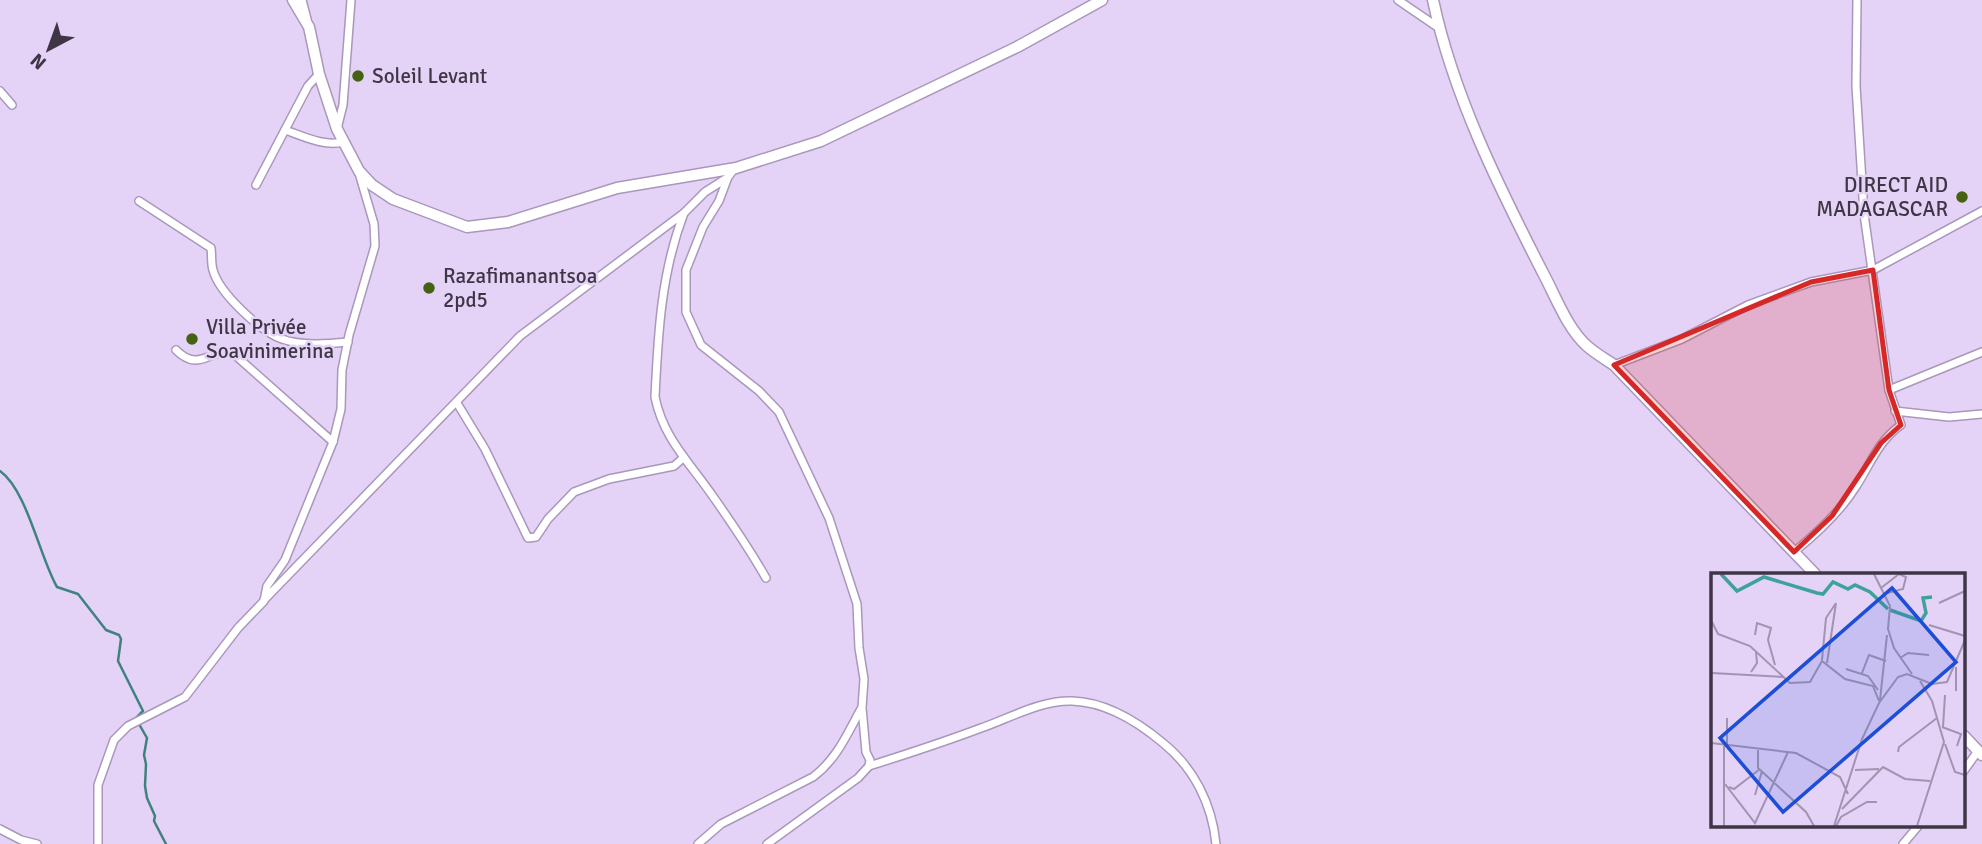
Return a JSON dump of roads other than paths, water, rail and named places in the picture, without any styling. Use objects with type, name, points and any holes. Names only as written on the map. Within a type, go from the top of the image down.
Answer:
[{"type":"main road","points":[[293,0],[309,27],[319,74],[337,129],[359,171],[372,185],[393,200],[467,227],[508,222],[617,188],[736,168],[821,141],[1017,47],[1102,0]]},
{"type":"main road","points":[[1433,0],[1443,42],[1479,137],[1566,317],[1586,346],[1614,365],[1813,573]]},
{"type":"main road","points":[[1965,738],[1980,753]]},
{"type":"street","points":[[302,0],[309,27]]},
{"type":"street","points":[[337,129],[343,105],[351,0]]},
{"type":"street","points":[[1398,0],[1439,28]]},
{"type":"street","points":[[1794,552],[1832,516],[1854,490],[1881,443],[1901,425],[1889,390],[1864,214],[1857,99],[1857,0]]},
{"type":"street","points":[[256,185],[308,86],[319,74]]},
{"type":"street","points":[[0,91],[12,105]]},
{"type":"street","points":[[285,130],[320,142],[343,142]]},
{"type":"street","points":[[98,844],[99,785],[114,740],[128,726],[184,697],[238,628],[520,336],[684,213],[705,192],[728,177],[736,168]]},
{"type":"street","points":[[264,601],[267,586],[285,559],[333,442],[341,409],[342,370],[360,291],[375,246],[374,224],[359,171]]},
{"type":"street","points":[[728,177],[719,201],[703,226],[686,270],[686,312],[701,345],[759,391],[779,412],[817,490],[857,604],[864,679],[862,708],[869,766]]},
{"type":"street","points":[[139,201],[211,248],[213,271],[229,297],[267,331],[288,341],[315,344],[348,342]]},
{"type":"street","points":[[1614,365],[1682,339],[1748,305],[1811,282],[1872,270],[1982,211]]},
{"type":"street","points":[[684,213],[673,242],[659,309],[655,397],[658,412],[670,440],[712,495],[766,578]]},
{"type":"street","points":[[176,350],[184,359],[192,361],[200,361],[223,352],[235,355],[333,442]]},
{"type":"street","points":[[1889,390],[1982,352]]},
{"type":"street","points":[[457,403],[485,450],[528,538],[536,537],[548,519],[574,492],[609,479],[674,466],[683,458]]},
{"type":"street","points":[[1895,411],[1949,417],[1982,414]]},
{"type":"street","points":[[767,844],[858,778],[869,766],[963,735],[1048,702],[1074,701],[1105,708],[1134,720],[1185,764],[1206,801],[1216,844]]},
{"type":"street","points":[[698,844],[721,824],[813,777],[823,769],[836,755],[862,708]]},
{"type":"street","points":[[1965,770],[1980,753]]},
{"type":"street","points":[[1903,844],[1918,826]]},
{"type":"street","points":[[0,829],[21,840],[37,844]]},
{"type":"waterway","points":[[0,471],[18,493],[57,587],[78,594],[106,630],[119,635],[121,639],[118,661],[143,711],[137,717]]},
{"type":"waterway","points":[[139,724],[147,738],[144,755],[147,798],[155,816],[154,821],[166,844]]},
{"type":"place","name":"Soleil Levant","points":[[358,76]]},
{"type":"place","name":"DIRECT AID MADAGASCAR","points":[[1962,197]]},
{"type":"place","name":"Razafimanantsoa 2pd5","points":[[429,288]]},
{"type":"place","name":"Villa Privée Soavinimerina","points":[[192,339]]}]
